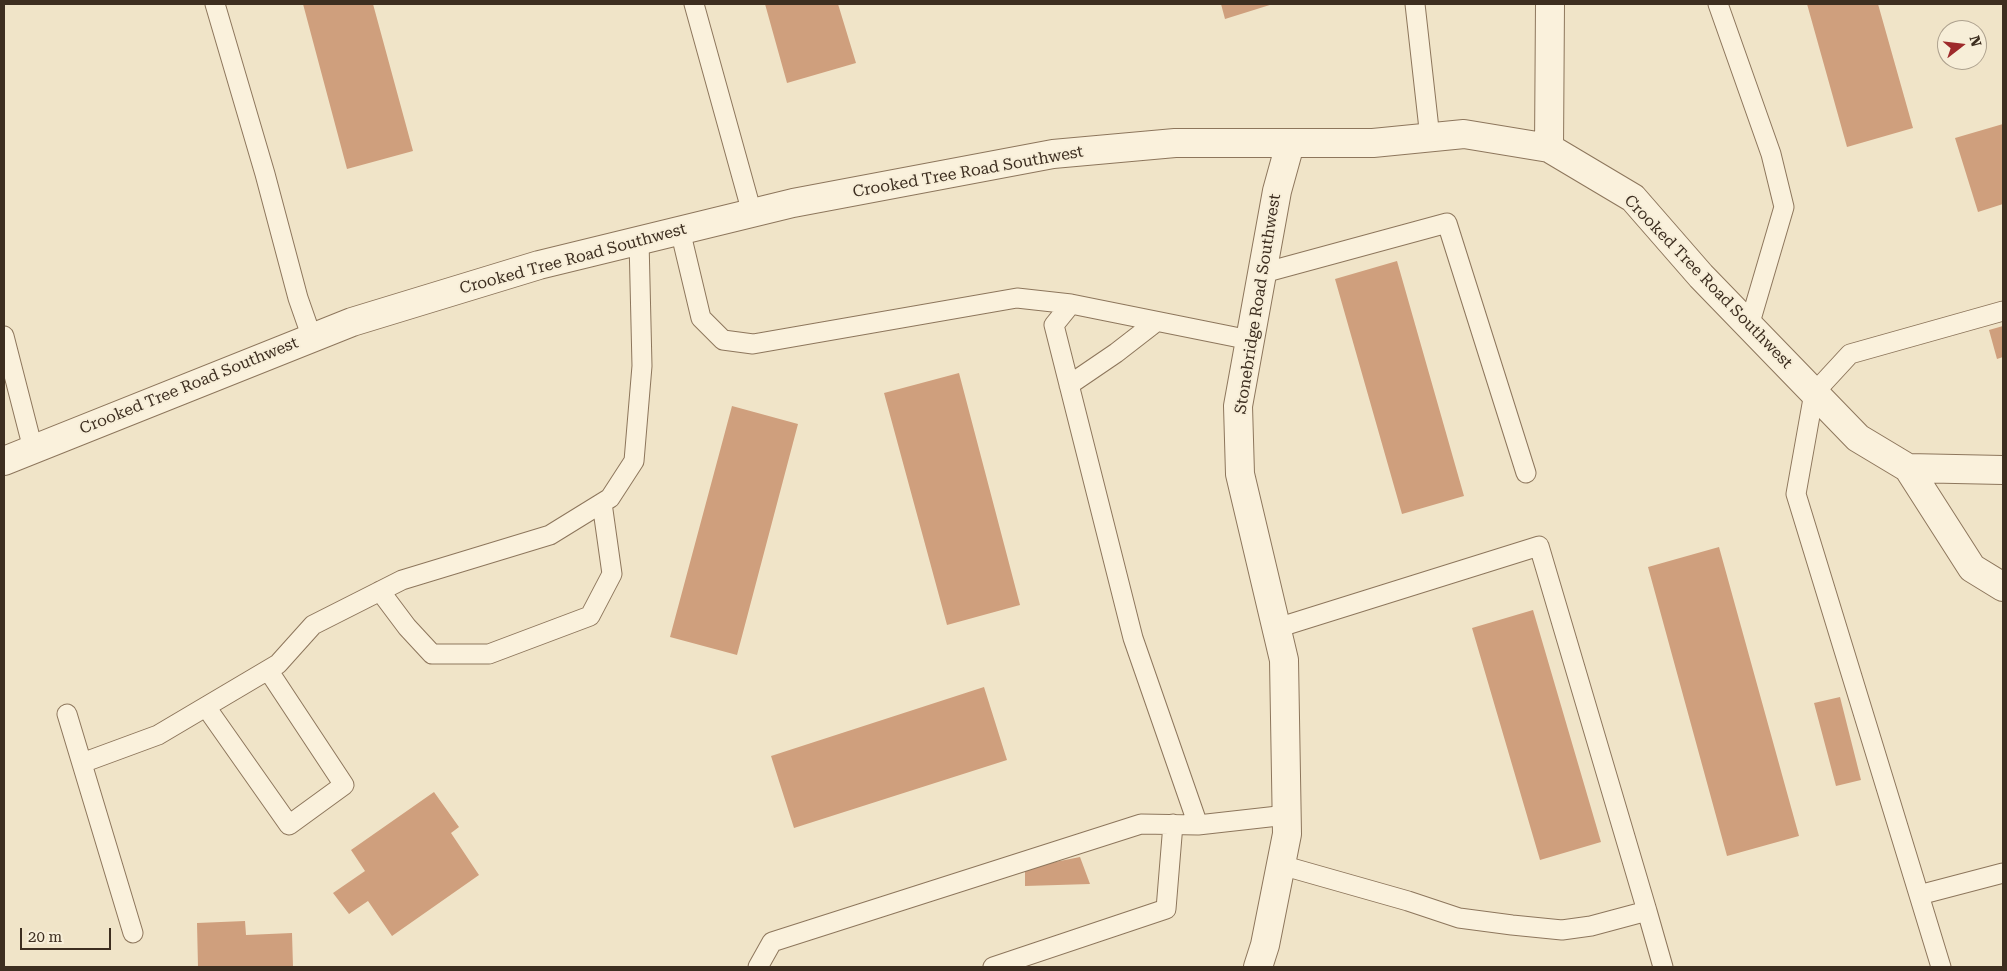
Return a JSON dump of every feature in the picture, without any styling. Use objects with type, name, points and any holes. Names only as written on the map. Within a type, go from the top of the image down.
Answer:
[{"type":"street","points":[[1549,148],[1550,4]]},
{"type":"street","name":"Crooked Tree Road Southwest","points":[[4,461],[352,322],[539,265],[752,212],[1053,154],[1175,143],[1373,144],[1464,134],[1549,148],[1633,198],[1701,276],[1858,438],[1908,468],[1972,568],[2003,587]]},
{"type":"street","name":"Stonebridge Road Southwest","points":[[1258,967],[1265,945],[1287,834],[1284,660],[1240,474],[1238,406],[1277,191],[1290,144]]},
{"type":"street","name":"Crooked Tree Road Southwest","points":[[1908,468],[2003,470]]},
{"type":"lane","points":[[215,4],[265,174],[298,298],[312,338]]},
{"type":"lane","points":[[694,4],[752,212]]},
{"type":"lane","points":[[1416,4],[1430,138]]},
{"type":"lane","points":[[1718,4],[1771,154],[1784,207],[1749,326]]},
{"type":"lane","points":[[1263,273],[1446,223],[1526,473]]},
{"type":"lane","points":[[680,230],[701,318],[723,340],[753,344],[1017,298],[1071,304],[1250,340]]},
{"type":"lane","points":[[82,763],[158,735],[278,664],[313,625],[380,591],[402,580],[550,535],[610,498],[634,461],[642,366],[639,240]]},
{"type":"lane","points":[[1071,304],[1054,325],[1133,638],[1198,825]]},
{"type":"lane","points":[[1941,967],[1796,494],[1814,393],[1850,354],[2003,311]]},
{"type":"lane","points":[[1069,385],[1156,322]]},
{"type":"lane","points":[[4,336],[33,449]]},
{"type":"lane","points":[[380,591],[407,627],[432,654],[490,654],[590,616],[612,574],[602,503]]},
{"type":"lane","points":[[1277,628],[1539,546],[1664,967]]},
{"type":"lane","points":[[206,707],[289,825],[344,785],[268,670]]},
{"type":"lane","points":[[67,714],[133,933]]},
{"type":"lane","points":[[758,967],[772,942],[1141,824],[1198,825],[1287,815]]},
{"type":"lane","points":[[993,967],[1166,909],[1173,824]]},
{"type":"lane","points":[[1281,865],[1408,901],[1459,918],[1512,925],[1562,930],[1591,926],[1647,911]]},
{"type":"lane","points":[[1920,895],[2003,874]]},
{"type":"building","points":[[303,4],[373,4],[413,151],[347,169]]},
{"type":"building","points":[[765,4],[838,4],[856,63],[787,83]]},
{"type":"building","points":[[1221,4],[1273,4],[1225,19]]},
{"type":"building","points":[[1807,4],[1878,4],[1913,128],[1847,147]]},
{"type":"building","points":[[2003,124],[2003,204],[1978,212],[1955,138]]},
{"type":"building","points":[[1397,261],[1464,496],[1402,514],[1335,279]]},
{"type":"building","points":[[2003,326],[2003,357],[1997,359],[1989,330]]},
{"type":"building","points":[[959,373],[1020,605],[947,625],[884,393]]},
{"type":"building","points":[[732,406],[798,424],[737,655],[670,637]]},
{"type":"building","points":[[1719,547],[1799,836],[1727,856],[1648,567]]},
{"type":"building","points":[[1533,610],[1601,842],[1540,860],[1472,628]]},
{"type":"building","points":[[984,687],[1007,760],[794,828],[771,756]]},
{"type":"building","points":[[1840,697],[1861,780],[1836,786],[1814,703]]},
{"type":"building","points":[[434,792],[459,827],[451,833],[479,875],[392,936],[368,901],[349,914],[333,893],[365,871],[351,850]]},
{"type":"building","points":[[1080,857],[1090,884],[1025,886],[1025,868]]},
{"type":"building","points":[[245,921],[246,935],[292,933],[293,967],[198,967],[197,923]]}]
